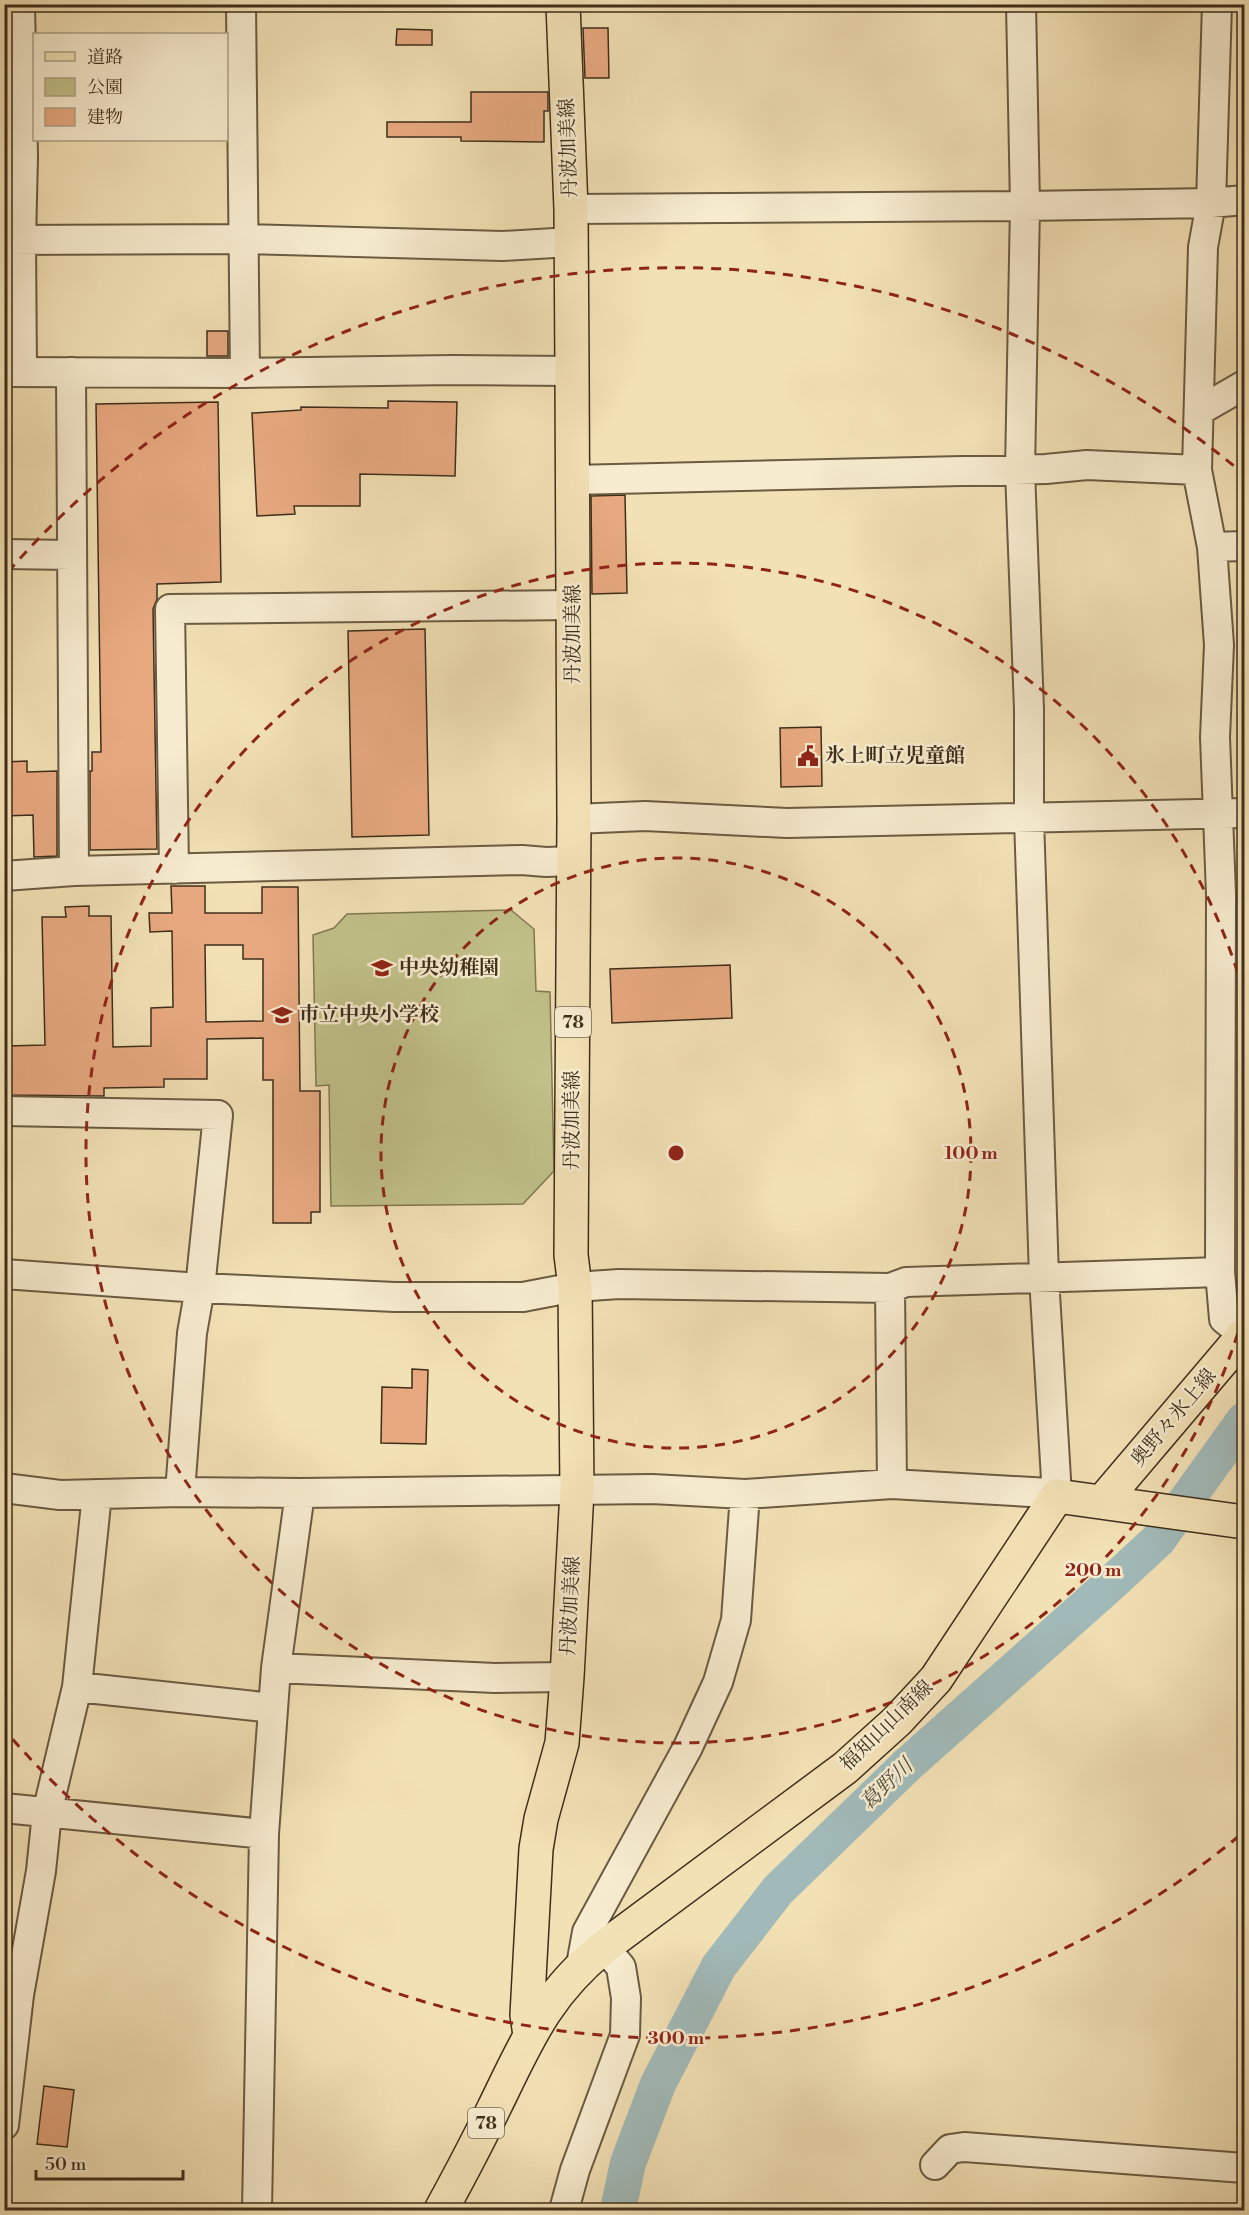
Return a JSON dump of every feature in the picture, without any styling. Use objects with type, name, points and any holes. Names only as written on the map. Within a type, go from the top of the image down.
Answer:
[{"type":"main road","name":"丹波加美線","points":[[530,2035],[527,2015],[537,1849],[541,1819],[562,1743],[577,1491],[575,1287],[571,1255],[574,819],[571,209],[563,4]]},
{"type":"main road","name":"奥野々氷上線","points":[[1108,1502],[1244,1335]]},
{"type":"main road","points":[[1057,1496],[1245,1522]]},
{"type":"main road","name":"福知山山南線","points":[[530,2035],[546,2007],[586,1962],[845,1768],[897,1721],[936,1679],[1057,1496]]},
{"type":"main road","points":[[531,1953],[536,1968],[544,1973],[558,1976],[586,1962]]},
{"type":"main road","name":"78","points":[[441,2211],[530,2035]]},
{"type":"street","points":[[20,4],[23,157],[13,240],[13,372],[245,374],[453,370],[572,371]]},
{"type":"street","points":[[241,4],[245,374]]},
{"type":"street","points":[[4,1488],[60,1496],[180,1492],[652,1489],[745,1494],[892,1484],[1049,1493],[1057,1496],[1044,1277],[1029,818],[1029,709],[1020,470],[1025,206],[1022,4]]},
{"type":"street","points":[[1217,4],[1211,203],[1203,246],[1197,470],[1212,547],[1219,645],[1215,737],[1231,813],[1221,889],[1220,1272],[1224,1319],[1244,1335]]},
{"type":"street","points":[[571,209],[1025,206],[1211,203],[1245,200]]},
{"type":"street","points":[[13,240],[244,239],[503,246],[571,242]]},
{"type":"street","points":[[71,372],[74,871]]},
{"type":"street","points":[[1198,411],[1245,385]]},
{"type":"street","points":[[572,480],[1020,470],[1087,465],[1197,470]]},
{"type":"street","points":[[1212,547],[1245,546]]},
{"type":"street","points":[[4,554],[72,555]]},
{"type":"street","points":[[174,869],[170,609],[572,605]]},
{"type":"street","points":[[574,819],[645,816],[787,823],[1231,813]]},
{"type":"street","points":[[4,876],[74,871],[522,860],[574,861]]},
{"type":"street","points":[[4,1111],[218,1115],[200,1288],[192,1334],[180,1492]]},
{"type":"street","points":[[4,1274],[200,1288],[406,1297],[523,1296],[575,1287],[619,1284],[890,1288],[906,1282],[1220,1272]]},
{"type":"street","points":[[890,1288],[892,1484]]},
{"type":"street","points":[[257,2211],[264,1834],[276,1668],[300,1493]]},
{"type":"street","points":[[4,2125],[19,1995],[41,1871],[47,1813],[77,1687],[97,1494]]},
{"type":"street","points":[[564,2211],[575,2170],[625,2035],[627,1998],[621,1967],[586,1962],[587,1932],[688,1747],[718,1682],[736,1620],[745,1494]]},
{"type":"street","points":[[276,1668],[495,1678],[567,1677]]},
{"type":"street","points":[[77,1687],[273,1708]]},
{"type":"street","points":[[4,1808],[264,1834]]},
{"type":"street","points":[[935,2165],[950,2149],[964,2147],[1245,2168]]},
{"type":"green space","points":[[511,910],[534,929],[536,991],[550,992],[554,1171],[523,1204],[331,1206],[329,1085],[316,1086],[313,935],[334,928],[347,914]]},
{"type":"building","points":[[583,28],[608,28],[609,78],[585,78]]},
{"type":"building","points":[[397,29],[432,30],[432,45],[396,45]]},
{"type":"building","points":[[471,92],[548,92],[548,111],[544,111],[544,142],[461,141],[461,137],[387,137],[387,122],[471,122]]},
{"type":"building","points":[[207,331],[228,331],[228,356],[207,356]]},
{"type":"building","points":[[388,401],[457,402],[455,476],[360,474],[360,506],[294,506],[295,514],[257,516],[252,413],[301,410],[301,407],[388,408]]},
{"type":"building","points":[[218,402],[221,582],[157,584],[157,599],[153,609],[157,849],[90,850],[92,752],[101,752],[96,404]]},
{"type":"building","points":[[625,495],[627,593],[592,594],[591,496]]},
{"type":"building","points":[[425,629],[429,835],[352,837],[348,631]]},
{"type":"building","points":[[821,727],[822,786],[781,787],[780,728]]},
{"type":"building","points":[[27,761],[27,772],[57,771],[57,856],[34,857],[33,815],[4,816],[4,762]]},
{"type":"building","points":[[171,886],[205,886],[205,913],[262,913],[262,887],[298,887],[300,1091],[320,1091],[320,1212],[311,1212],[311,1223],[273,1223],[273,1080],[263,1080],[263,1038],[207,1039],[207,1079],[164,1079],[164,1087],[104,1088],[104,1096],[8,1095],[7,1046],[45,1045],[42,917],[66,917],[65,907],[89,906],[89,916],[111,916],[113,1047],[151,1046],[151,1008],[173,1007],[172,931],[150,932],[149,913],[172,913]],"holes":[[[205,945],[243,945],[243,959],[263,959],[263,1021],[206,1022]]]},
{"type":"building","points":[[730,965],[732,1018],[612,1023],[610,969]]},
{"type":"building","points":[[412,1369],[428,1370],[426,1444],[381,1443],[382,1387],[412,1388]]},
{"type":"building","points":[[44,2086],[74,2090],[67,2147],[37,2144]]},
{"type":"waterway","name":"葛野川","points":[[618,2210],[628,2163],[658,2084],[719,1966],[778,1890],[906,1766],[1158,1540],[1244,1420]]},
{"type":"place","name":"氷上町立児童館","points":[[808,756]]},
{"type":"place","name":"中央幼稚園","points":[[382,968]]},
{"type":"place","name":"市立中央小学校","points":[[282,1015]]}]
